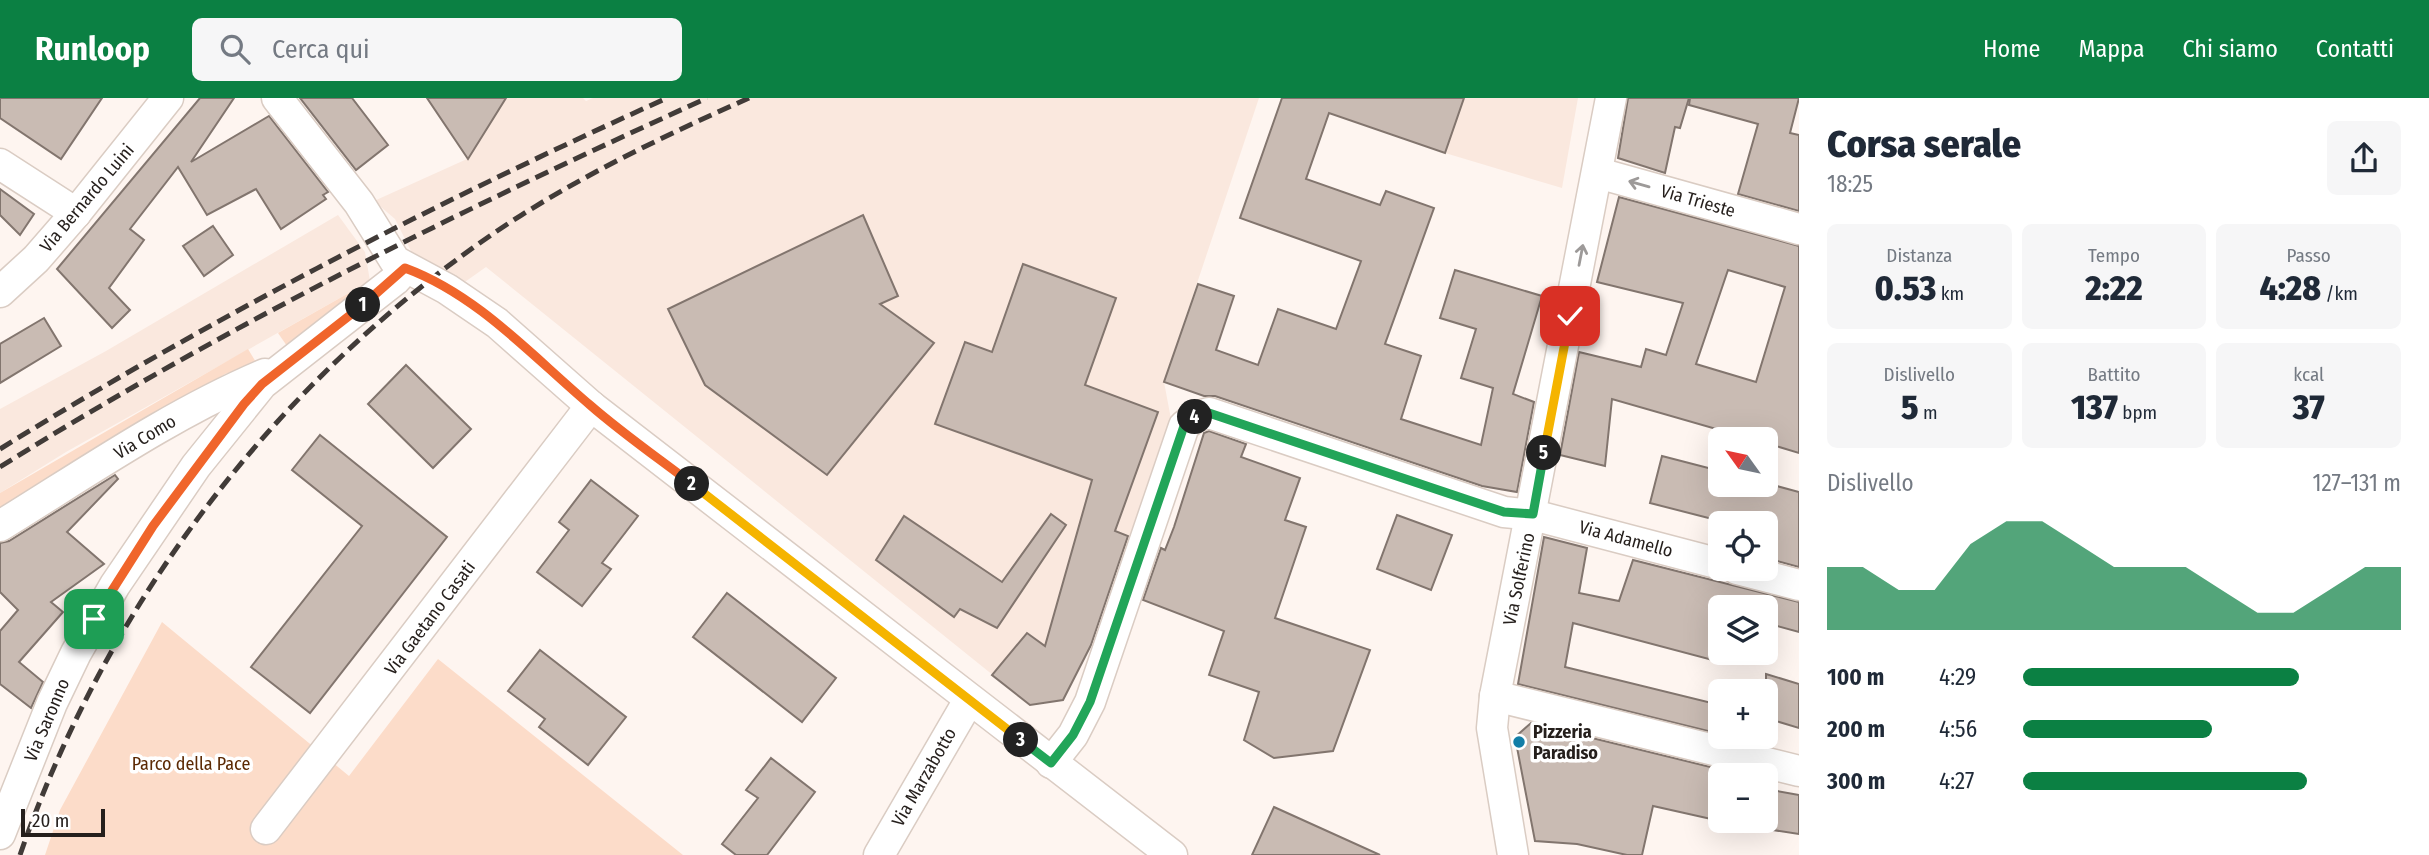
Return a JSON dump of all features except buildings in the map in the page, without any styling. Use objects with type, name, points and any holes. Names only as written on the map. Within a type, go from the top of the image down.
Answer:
[{"type":"street","name":"Via Bernardo Luini","points":[[0,292],[36,259],[76,214],[168,98]]},
{"type":"street","points":[[277,98],[359,203],[396,261],[447,289],[498,323],[591,406],[1171,855]]},
{"type":"street","name":"Via Solferino","points":[[1513,855],[1492,728],[1496,696],[1611,98]]},
{"type":"street","points":[[0,164],[76,214]]},
{"type":"street","name":"Via Trieste","points":[[1598,173],[1799,229]]},
{"type":"street","name":"Via Saronno","points":[[0,834],[52,703],[115,585],[160,516],[228,423],[262,384],[347,318],[405,268]]},
{"type":"street","name":"Via Como","points":[[0,526],[176,418],[295,357]]},
{"type":"street","name":"Via Gaetano Casati","points":[[266,829],[409,647],[591,406]]},
{"type":"street","name":"Via Adamello","points":[[1051,763],[1073,735],[1090,702],[1184,426],[1195,417],[1209,413],[1504,512],[1533,514],[1708,561]]},
{"type":"street","points":[[1778,580],[1799,585]]},
{"type":"street","points":[[1496,696],[1799,771]]},
{"type":"street","name":"Via Marzabotto","points":[[879,855],[970,700]]},
{"type":"shaded area","points":[[427,98],[583,98],[586,101],[593,98],[1259,98],[1164,382],[1171,419],[1090,647],[1063,700],[1030,705],[486,267],[462,284],[412,253],[395,219],[374,201],[467,159]]},
{"type":"shaded area","points":[[1286,98],[1578,98],[1562,188],[1445,153]]},
{"type":"shaded area","points":[[338,215],[365,252],[370,281],[66,452],[0,493],[0,409],[106,351]]},
{"type":"green space","points":[[370,281],[287,346],[278,333]]},
{"type":"green space","points":[[248,349],[257,364],[225,374],[0,513],[0,493]]},
{"type":"green space","name":"Parco della Pace","points":[[162,622],[349,776],[438,659],[683,855],[45,855],[60,810]]},
{"type":"railway","points":[[0,449],[162,353],[328,263],[497,178],[667,98]]},
{"type":"railway","points":[[0,467],[171,365],[347,271],[526,182],[707,98]]},
{"type":"railway","points":[[20,855],[57,761],[101,670],[152,584],[210,502],[275,424],[345,353],[422,287],[503,227],[623,158],[749,98]]},
{"type":"place","name":"Pizzeria Paradiso","points":[[1519,742]]},
{"type":"route","points":[[94,619],[153,526],[244,404],[262,384],[395,280],[405,268],[447,289],[498,323],[591,406],[1051,763],[1073,735],[1090,702],[1184,426],[1195,417],[1209,413],[1504,512],[1533,514],[1570,316]]}]
